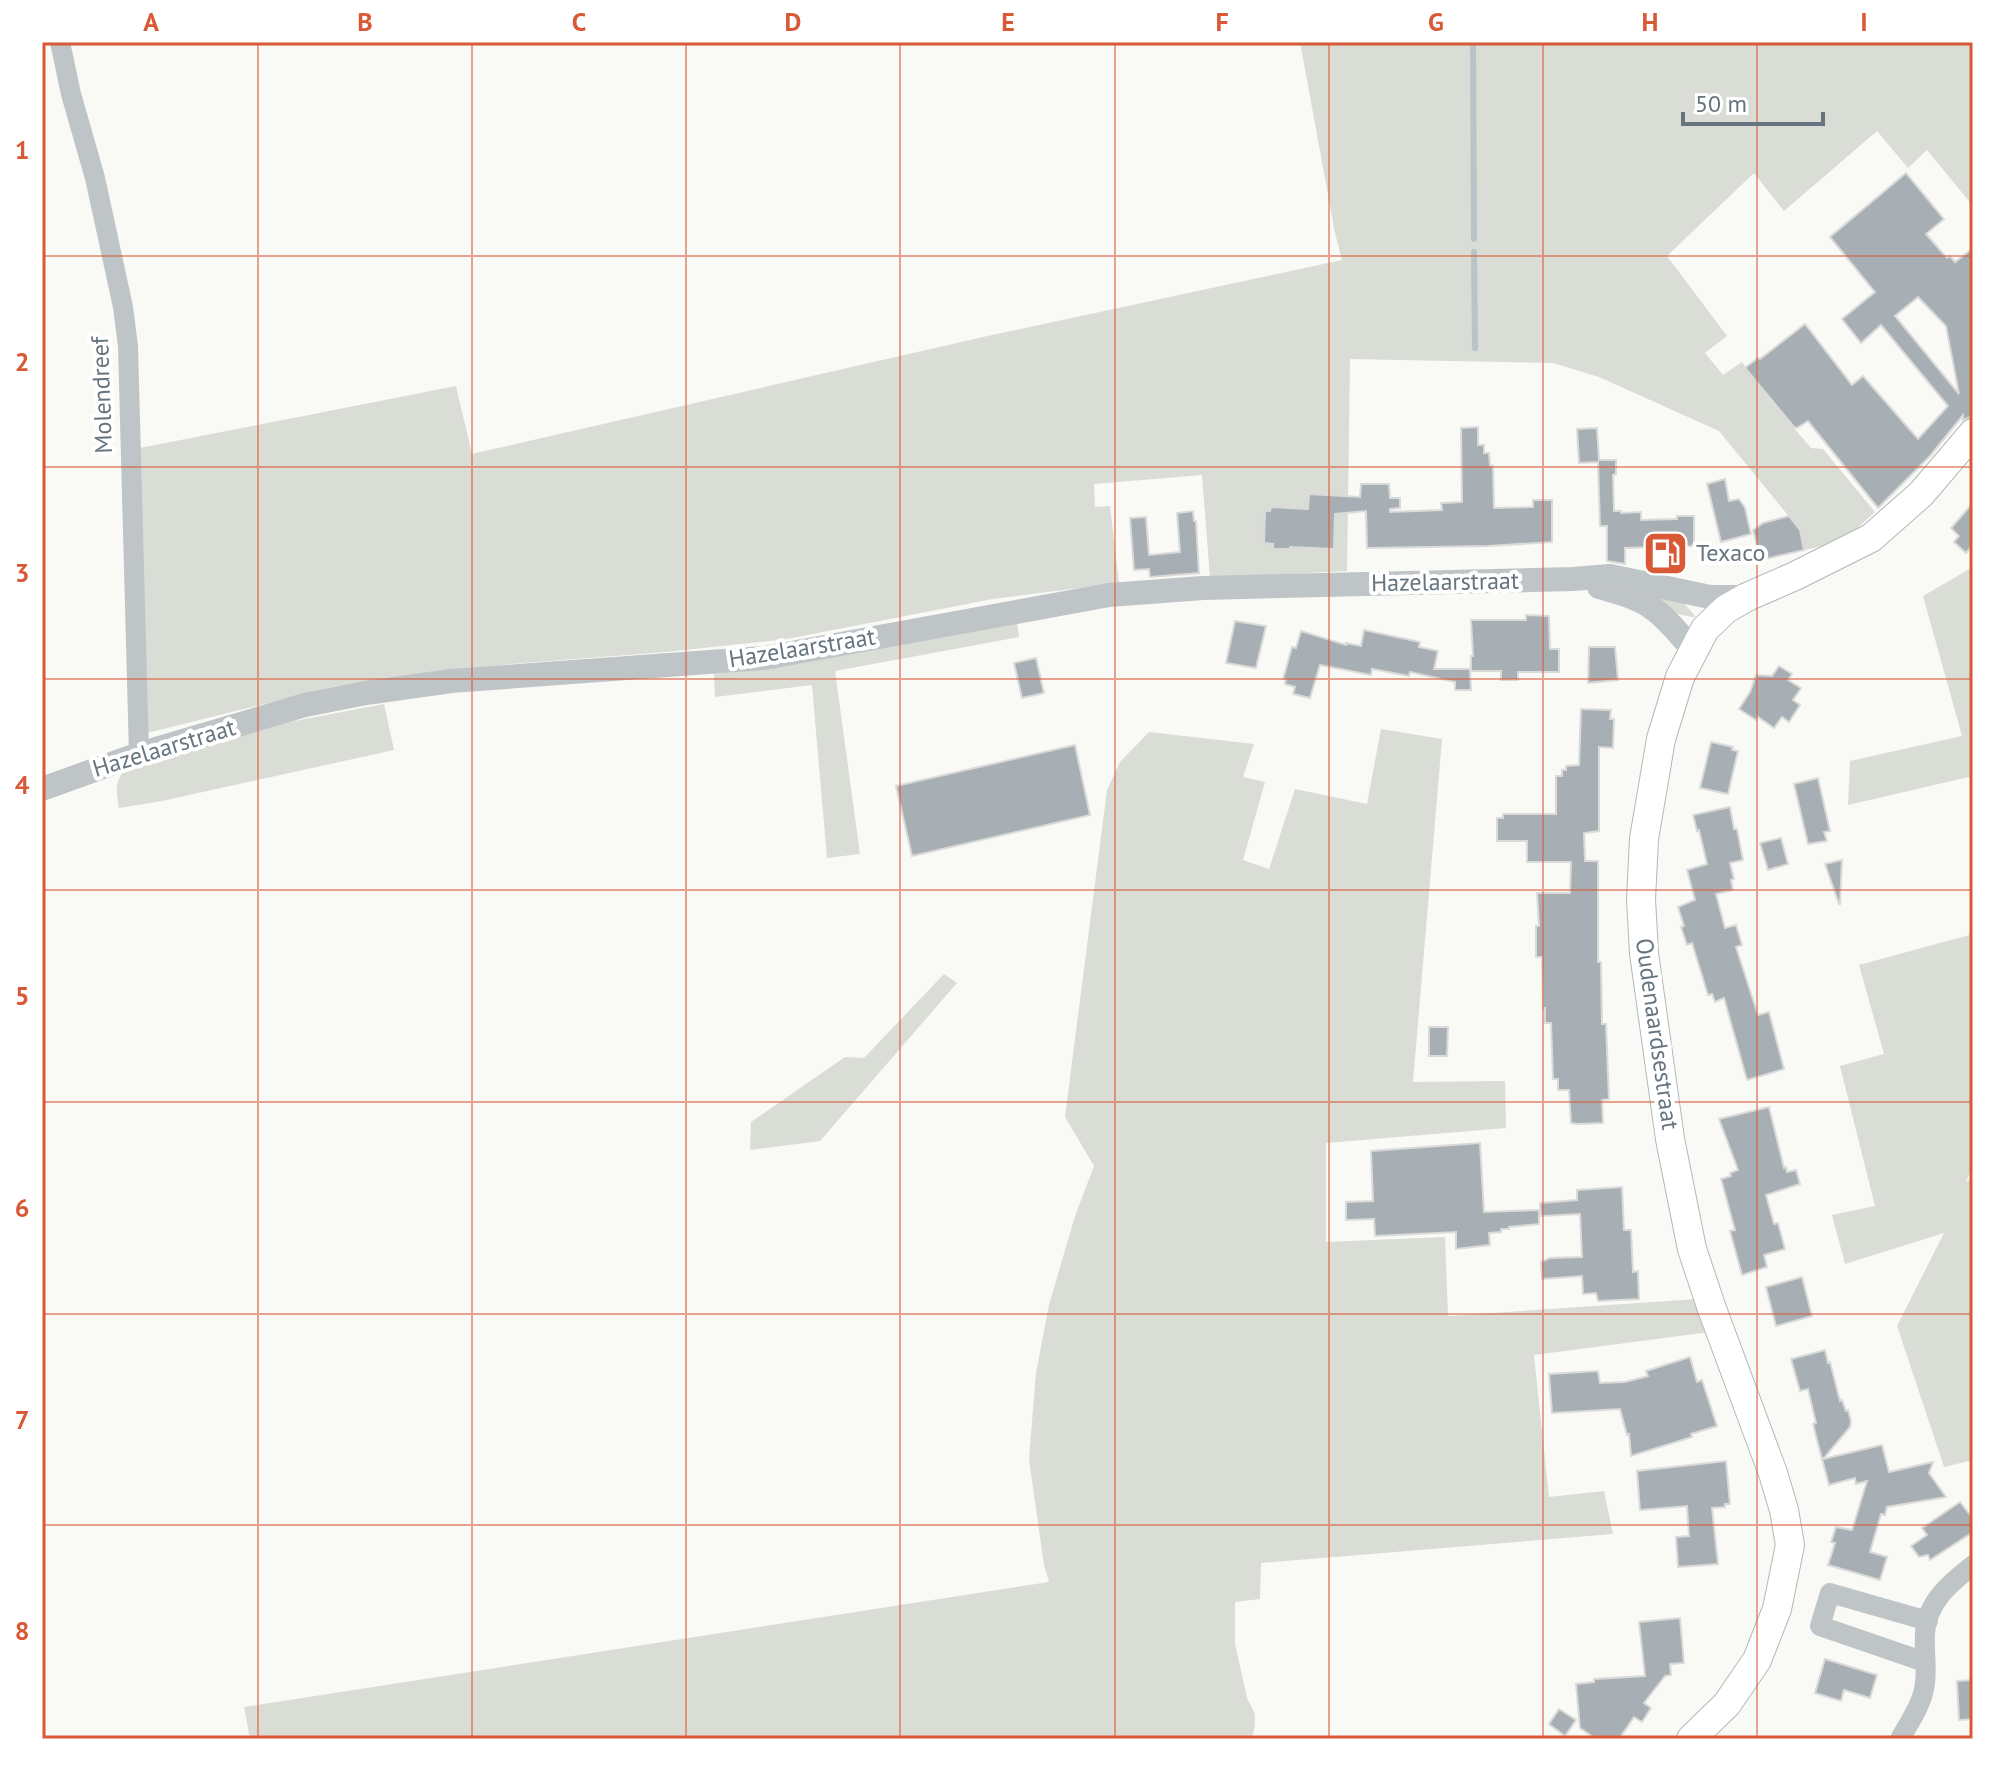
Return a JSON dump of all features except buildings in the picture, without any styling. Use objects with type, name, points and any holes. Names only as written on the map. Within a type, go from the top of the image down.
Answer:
[{"type":"main road","name":"Oudenaardsestraat","points":[[1691,1739],[1727,1704],[1757,1660],[1777,1609],[1790,1545],[1773,1473],[1692,1249],[1670,1139],[1644,953],[1641,899],[1644,839],[1654,776],[1670,705],[1680,677],[1705,629],[1726,609],[1747,597],[1871,538],[1921,494],[1973,433]]},
{"type":"street","name":"Molendreef","points":[[60,42],[95,178],[123,307],[128,346],[139,754]]},
{"type":"street","name":"Hazelaarstraat","points":[[42,789],[139,754],[305,705],[366,693],[451,681],[764,658],[1109,595],[1203,588],[1610,576],[1710,597],[1747,597]]},
{"type":"street","name":"Hazelaarstraat","points":[[1573,579],[1618,592],[1650,606],[1693,650]]},
{"type":"street","points":[[1901,1739],[1918,1707],[1925,1683],[1925,1630],[1934,1604],[1947,1586],[1973,1565]]},
{"type":"street","points":[[1925,1662],[1820,1626],[1830,1593],[1928,1621]]},
{"type":"shaded area","points":[[1300,42],[1973,42],[1973,206],[1927,150],[1908,168],[1877,131],[1784,211],[1754,173],[1667,256],[1727,336],[1705,353],[1723,375],[1742,362],[1811,448],[1823,449],[1875,512],[1836,543],[1804,550],[1800,530],[1719,431],[1599,377],[1553,363],[1350,359],[1347,571],[1210,578],[1202,475],[1094,484],[1095,507],[1110,506],[1119,583],[993,599],[787,639],[511,664],[333,687],[147,733],[140,448],[456,386],[472,454],[983,337],[1342,260]]},
{"type":"shaded area","points":[[1973,567],[1973,776],[1848,805],[1850,761],[1962,736],[1923,596]]},
{"type":"shaded area","points":[[1638,590],[1682,601],[1696,617],[1672,611]]},
{"type":"shaded area","points":[[1017,621],[1019,637],[835,671],[860,854],[827,858],[812,685],[715,697],[714,674],[755,670]]},
{"type":"shaded area","points":[[384,704],[394,750],[119,808],[117,786],[127,767],[263,727]]},
{"type":"shaded area","points":[[1381,729],[1442,739],[1413,1082],[1505,1081],[1506,1128],[1326,1143],[1326,1242],[1445,1237],[1448,1316],[1698,1299],[1710,1332],[1534,1355],[1549,1497],[1604,1491],[1613,1534],[1261,1563],[1260,1599],[1235,1602],[1235,1644],[1247,1698],[1255,1714],[1252,1739],[250,1739],[244,1707],[1049,1582],[1029,1459],[1036,1373],[1049,1305],[1075,1216],[1094,1166],[1065,1117],[1107,790],[1120,762],[1149,732],[1254,744],[1243,777],[1265,782],[1243,860],[1269,869],[1295,789],[1367,804]]},
{"type":"shaded area","points":[[1973,934],[1973,1167],[1966,1181],[1973,1180],[1973,1460],[1944,1467],[1897,1326],[1944,1233],[1845,1264],[1832,1215],[1875,1206],[1840,1066],[1884,1054],[1859,965]]},
{"type":"shaded area","points":[[944,974],[957,983],[820,1141],[750,1150],[751,1122],[845,1057],[864,1058]]},
{"type":"waterway","points":[[1473,42],[1474,239]]},
{"type":"waterway","points":[[1474,252],[1475,348]]},
{"type":"place","name":"Texaco","points":[[1665,553]]}]
